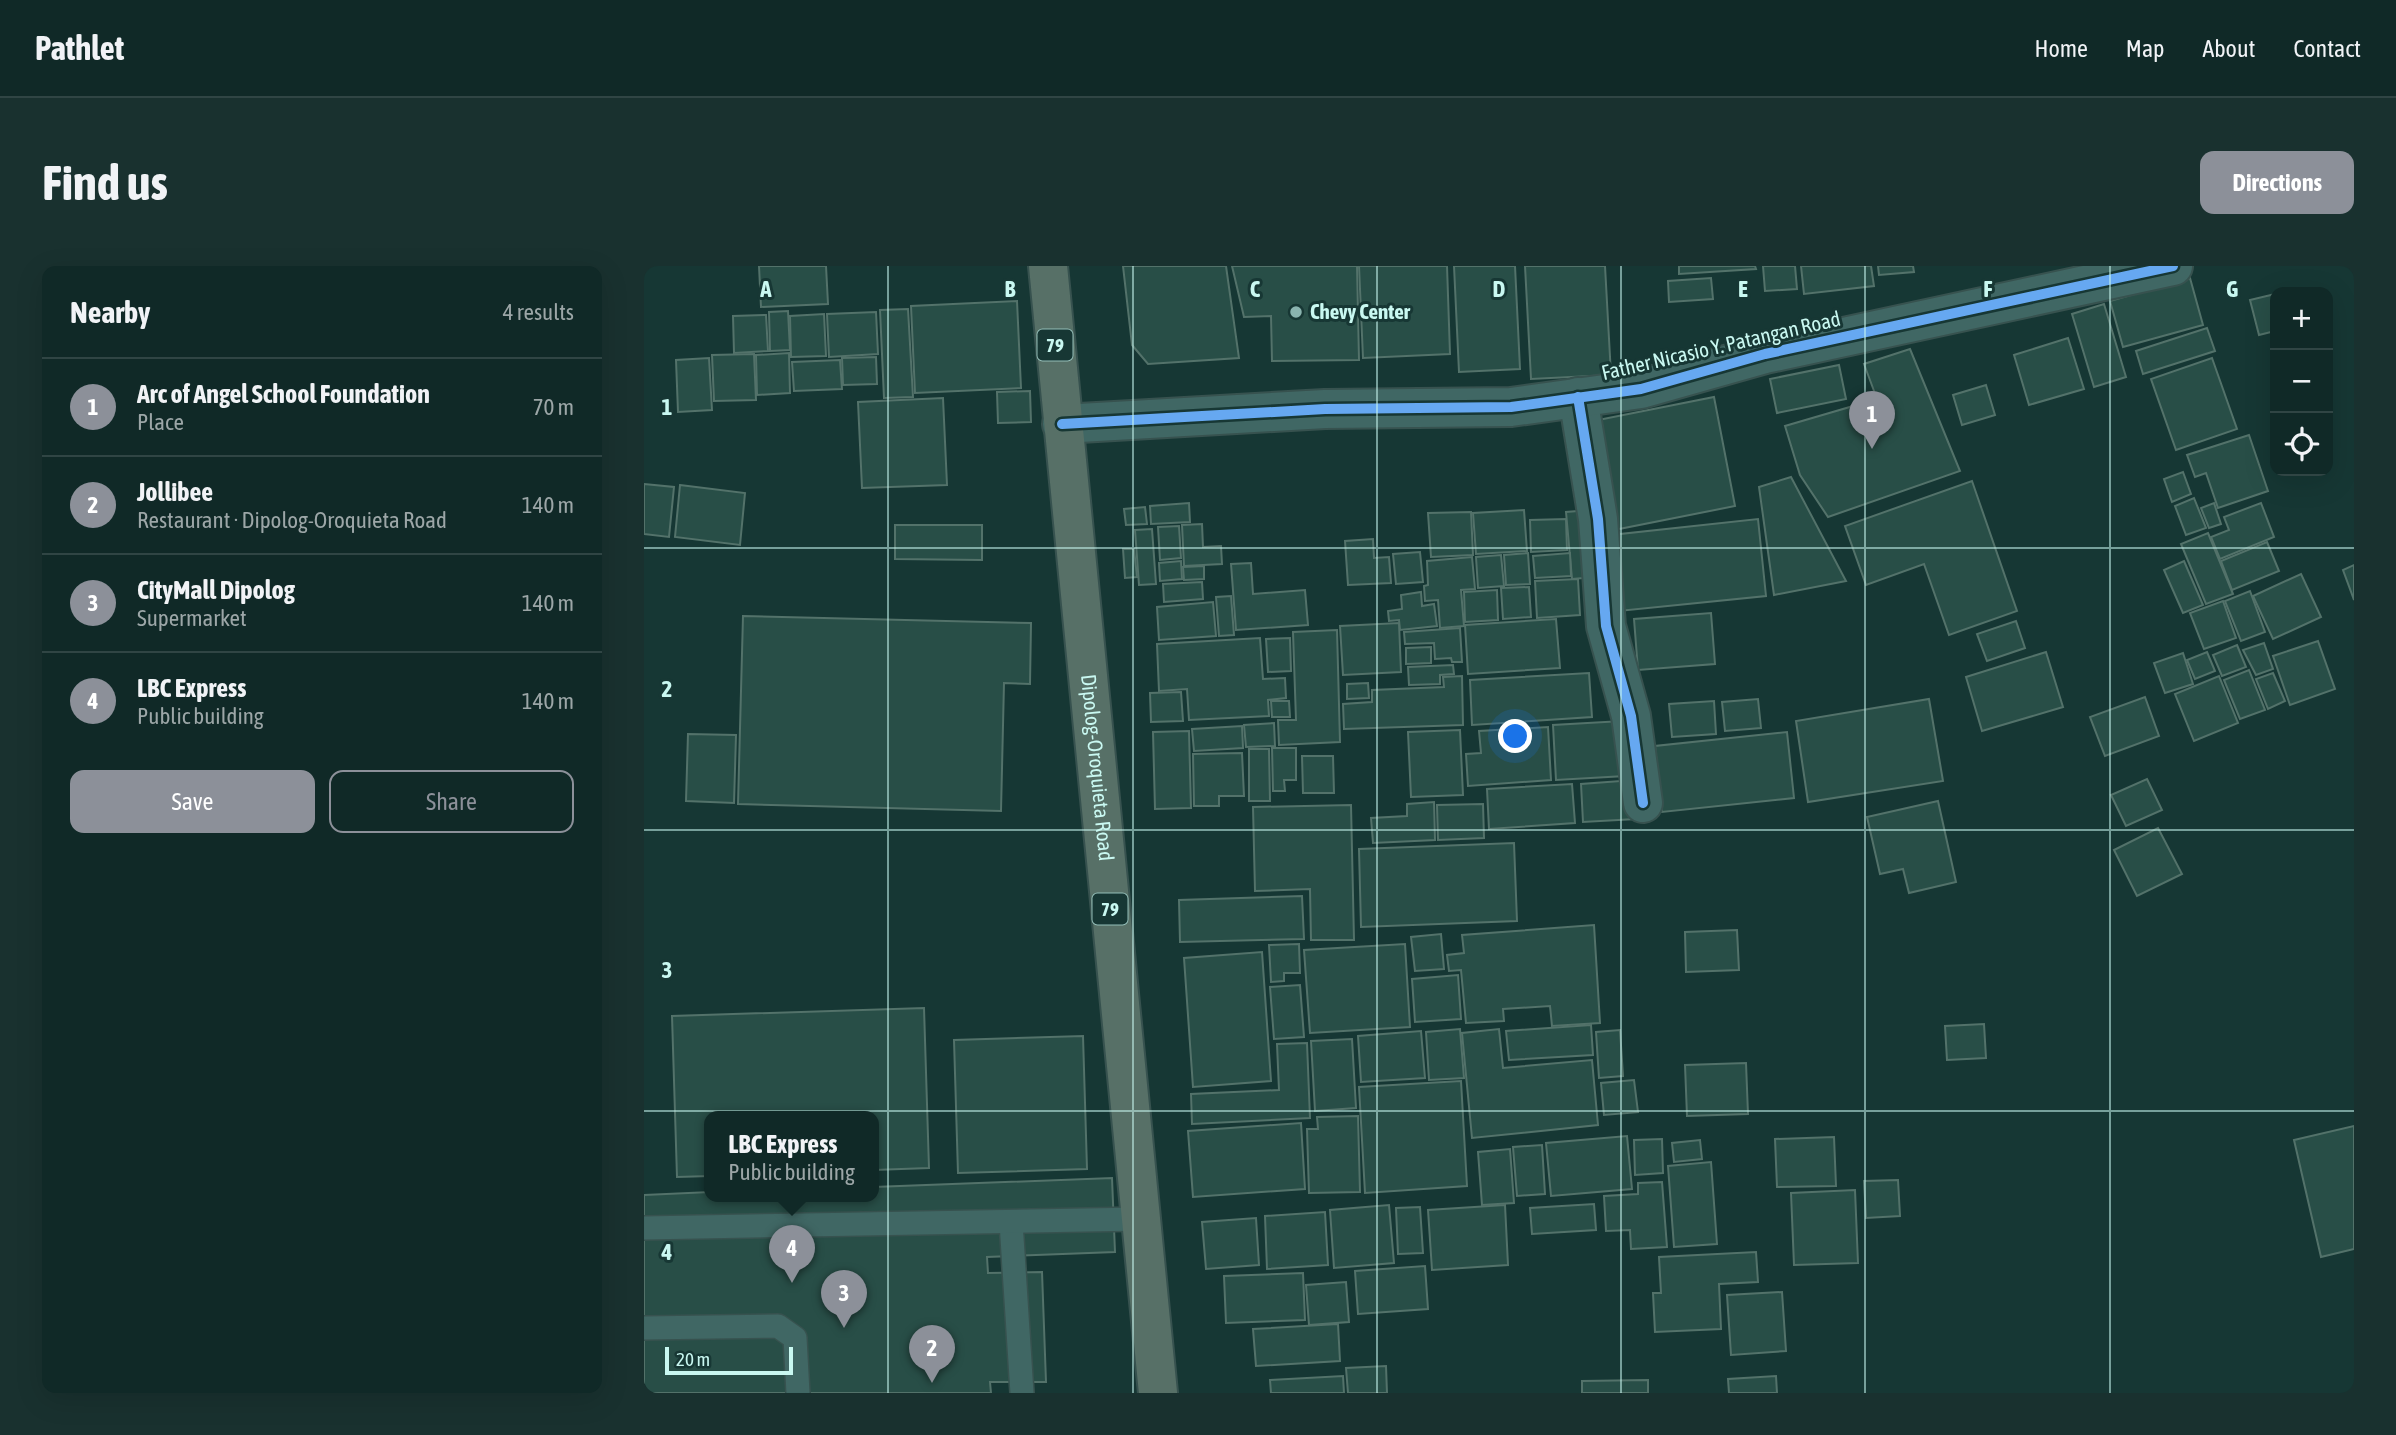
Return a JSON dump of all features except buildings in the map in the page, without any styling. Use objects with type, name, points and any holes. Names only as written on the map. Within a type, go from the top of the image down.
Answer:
[{"type":"main road","name":"Dipolog-Oroquieta Road","points":[[1048,266],[1158,1393]]},
{"type":"street","name":"Father Nicasio Y. Patangan Road","points":[[1062,424],[1325,409],[1511,407],[1642,389],[1765,354],[2173,266]]},
{"type":"street","points":[[1578,397],[1598,519],[1606,626],[1631,716],[1643,803]]},
{"type":"lane","points":[[644,1228],[1141,1219]]},
{"type":"lane","points":[[1011,1222],[1022,1393]]},
{"type":"lane","points":[[644,1328],[778,1326],[795,1338],[798,1393]]},
{"type":"cycle path","points":[[1062,424],[1325,409],[1511,407],[1641,389],[1765,354],[2173,266]]},
{"type":"cycle path","points":[[1578,397],[1598,519],[1606,626],[1631,716],[1643,803]]},
{"type":"place","name":"Chevy Center","points":[[1296,312]]},
{"type":"place","name":"Arc of Angel School Foundation","points":[[1872,449]]},
{"type":"place","name":"LBC Express","points":[[792,1283]]},
{"type":"place","name":"CityMall Dipolog","points":[[844,1328]]},
{"type":"place","name":"Jollibee","points":[[932,1383]]}]
